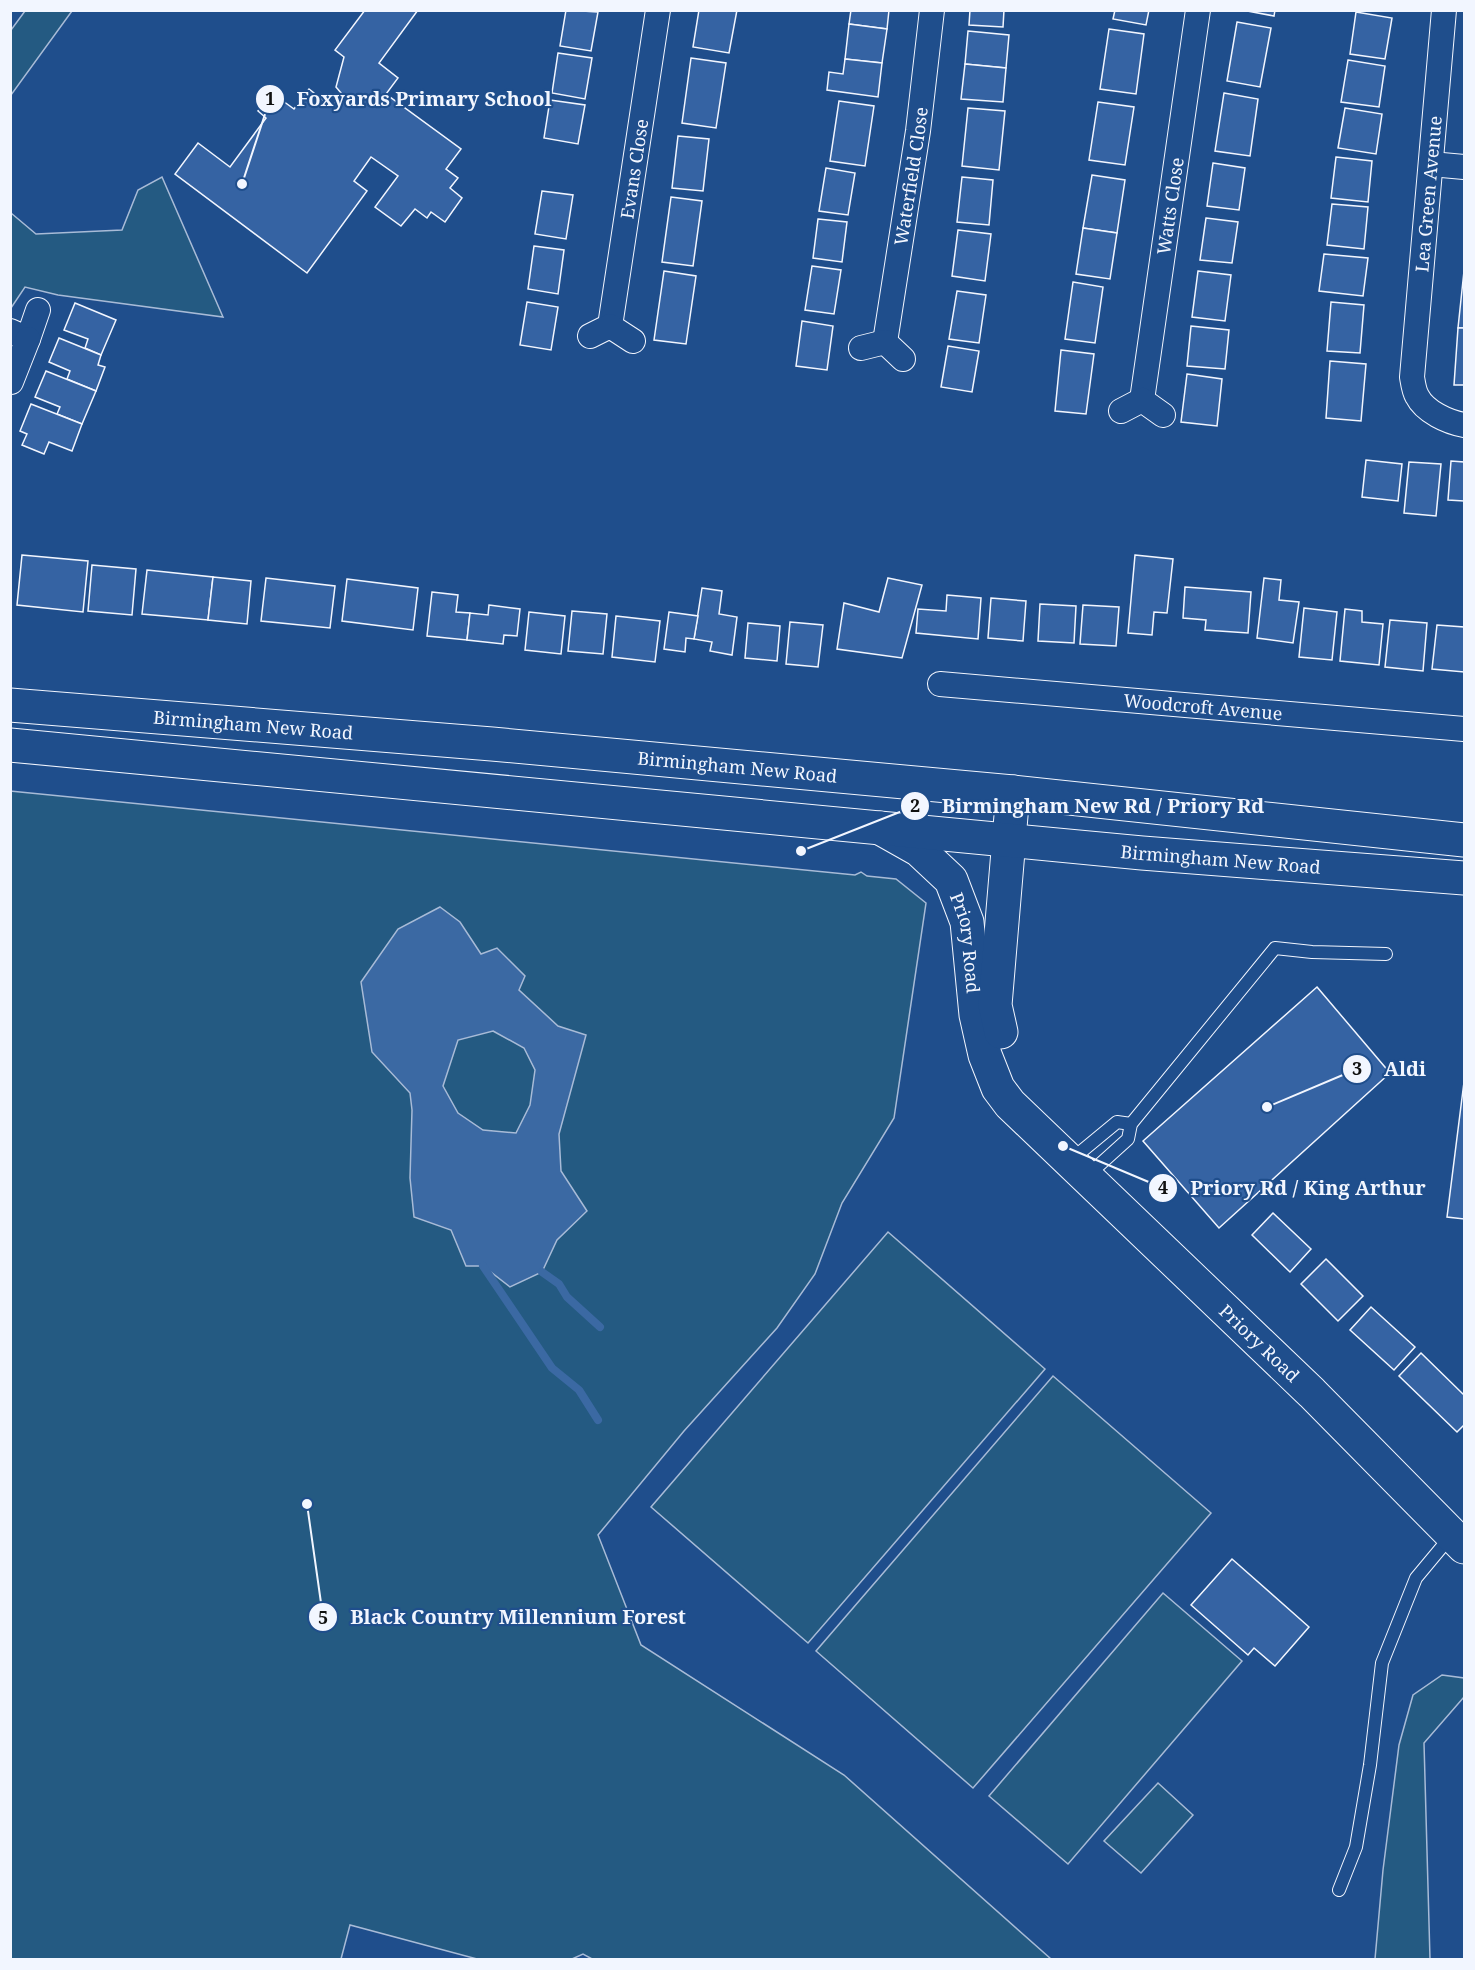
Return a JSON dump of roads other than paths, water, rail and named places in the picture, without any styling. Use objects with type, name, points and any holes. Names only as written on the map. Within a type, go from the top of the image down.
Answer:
[{"type":"main road","name":"Birmingham New Road","points":[[10,705],[480,743],[1013,792],[1464,840]]},
{"type":"main road","name":"Birmingham New Road","points":[[10,745],[1142,853],[1464,878]]},
{"type":"main road","name":"Priory Road","points":[[1013,792],[995,1005],[1007,1062],[1069,1160]]},
{"type":"main road","name":"Priory Road","points":[[880,828],[919,850],[951,880],[967,922],[976,1015],[985,1055],[998,1088],[1010,1104],[1312,1393],[1458,1541]]},
{"type":"street","name":"Evans Close","points":[[633,341],[600,331],[658,10]]},
{"type":"street","name":"Waterfield Close","points":[[885,342],[918,131],[932,10]]},
{"type":"street","name":"Watts Close","points":[[1142,400],[1198,10]]},
{"type":"street","name":"Lea Green Avenue","points":[[1444,10],[1412,377],[1417,396],[1430,411],[1464,426]]},
{"type":"street","points":[[1431,164],[1464,166]]},
{"type":"street","points":[[11,382],[19,335],[38,310]]},
{"type":"street","points":[[861,348],[885,342],[903,359]]},
{"type":"street","points":[[1121,411],[1142,400],[1163,415]]},
{"type":"street","name":"Woodcroft Avenue","points":[[940,684],[1464,729]]},
{"type":"lane","points":[[1069,1160],[1128,1139],[1131,1124],[1275,948],[1312,952],[1386,954]]},
{"type":"lane","points":[[1069,1160],[1117,1122],[1131,1124]]},
{"type":"lane","points":[[1339,1890],[1356,1846],[1370,1765],[1382,1663],[1416,1578],[1458,1541]]},
{"type":"waterway","points":[[483,1266],[552,1368],[579,1390],[598,1420]]},
{"type":"waterway","points":[[542,1272],[559,1284],[567,1297],[600,1327]]},
{"type":"place","name":"Foxyards Primary School","points":[[242,184]]},
{"type":"place","name":"Birmingham New Rd / Priory Rd","points":[[801,851]]},
{"type":"place","name":"Aldi","points":[[1267,1107]]},
{"type":"place","name":"Priory Rd / King Arthur","points":[[1063,1146]]},
{"type":"place","name":"Black Country Millennium Forest","points":[[307,1504]]}]
